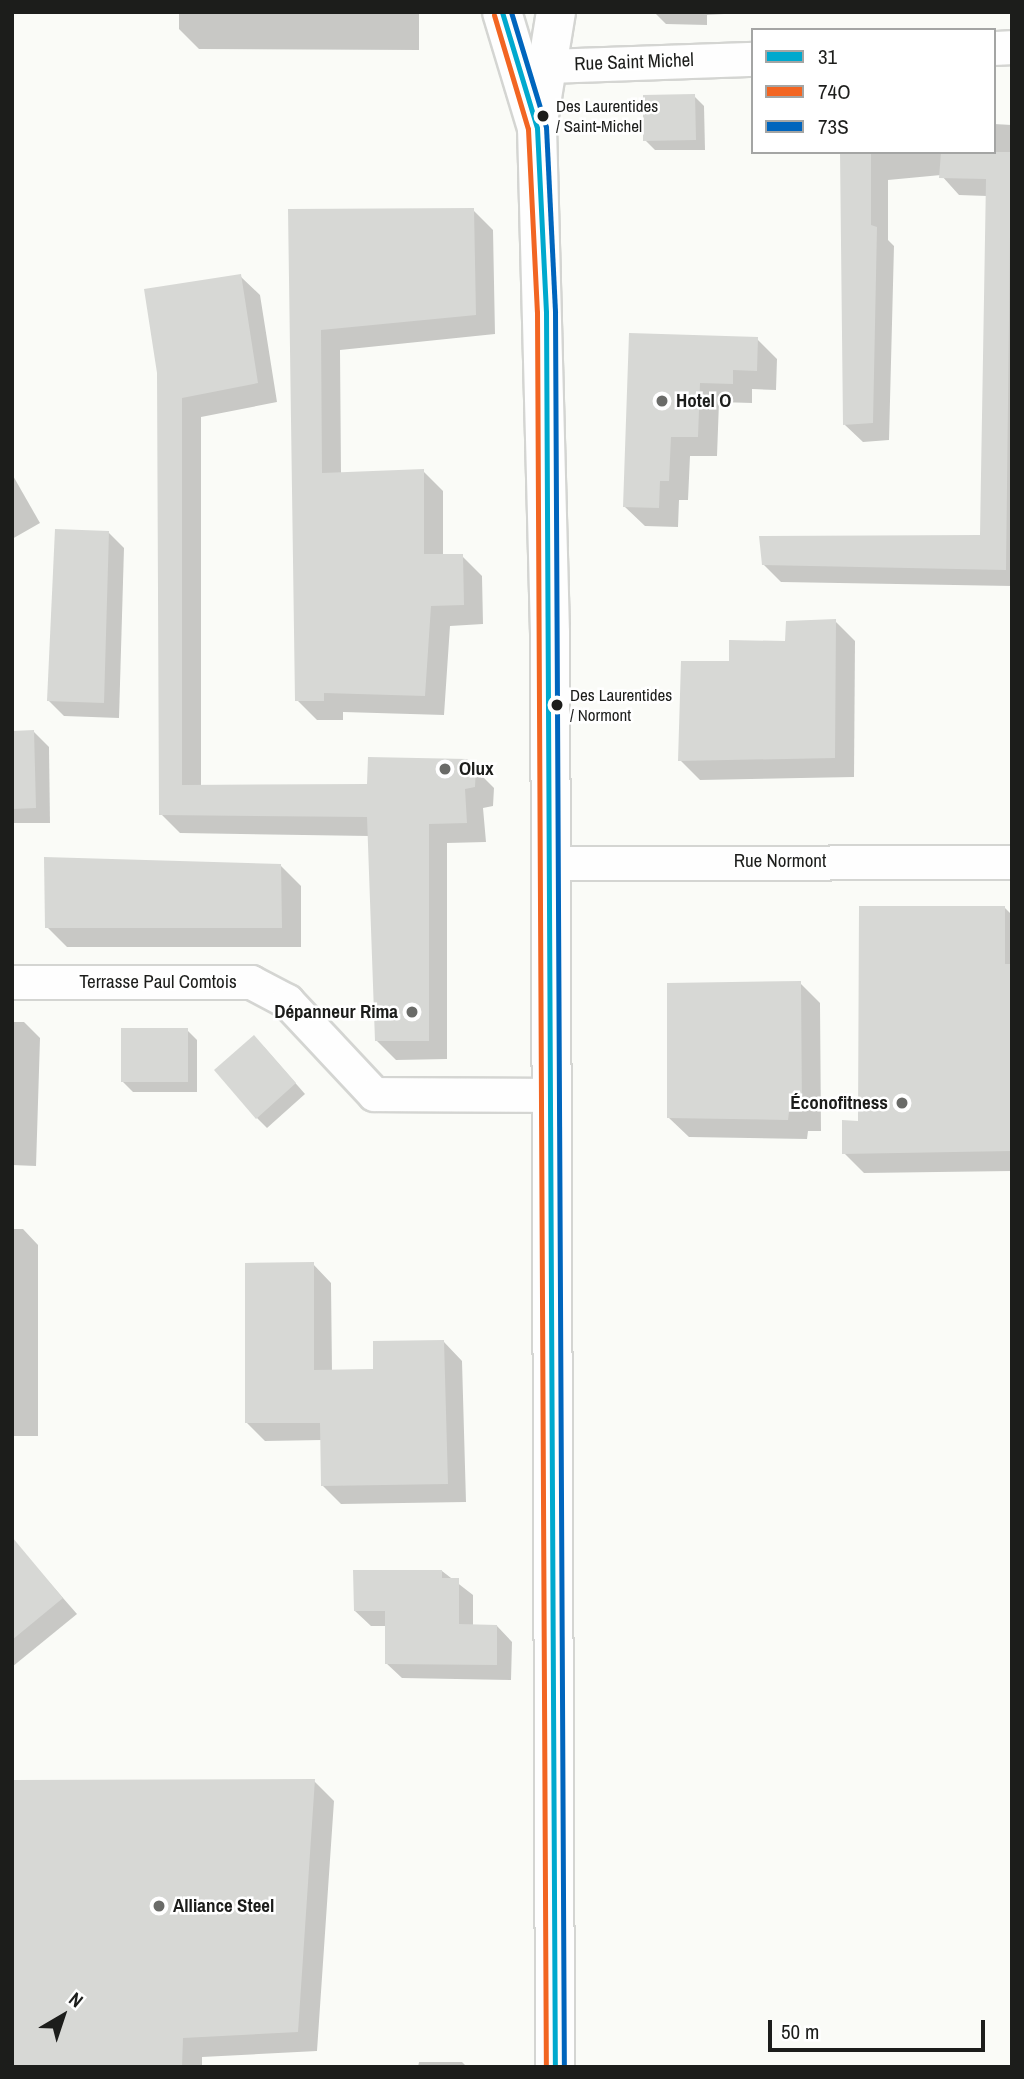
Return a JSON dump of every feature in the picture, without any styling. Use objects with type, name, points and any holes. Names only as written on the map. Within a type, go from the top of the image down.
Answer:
[{"type":"main road","points":[[502,12],[533,66],[547,375],[555,2067]]},
{"type":"main road","points":[[533,66],[556,12]]},
{"type":"street","name":"Rue Saint Michel","points":[[533,66],[751,59]]},
{"type":"street","name":"Rue Normont","points":[[549,863],[1012,862]]},
{"type":"street","name":"Terrasse Paul Comtois","points":[[12,982],[251,982],[286,1001],[374,1094],[552,1095]]},
{"type":"building","points":[[695,94],[696,140],[643,141],[643,95]]},
{"type":"building","points":[[1011,152],[1006,570],[762,565],[759,536],[980,535],[986,179],[939,178],[941,154]]},
{"type":"building","points":[[840,154],[871,154],[871,225],[877,227],[873,423],[843,425]]},
{"type":"building","points":[[474,208],[476,315],[321,330],[322,473],[424,469],[424,554],[463,554],[464,605],[431,606],[425,696],[324,693],[324,701],[295,701],[288,209]]},
{"type":"building","points":[[241,274],[258,383],[182,398],[182,785],[367,784],[368,757],[467,759],[476,767],[475,787],[465,789],[467,823],[429,824],[429,1041],[375,1041],[367,817],[159,815],[157,373],[144,289]]},
{"type":"building","points":[[629,333],[758,337],[757,371],[733,370],[733,384],[700,383],[698,437],[671,437],[669,481],[660,481],[659,508],[623,507]]},
{"type":"building","points":[[55,529],[109,531],[104,703],[47,701]]},
{"type":"building","points":[[836,619],[835,758],[678,761],[681,661],[729,661],[729,640],[785,641],[786,621]]},
{"type":"building","points":[[34,730],[36,808],[12,809],[12,731]]},
{"type":"building","points":[[44,857],[281,864],[282,928],[45,928]]},
{"type":"building","points":[[859,906],[1005,906],[1005,964],[1012,964],[1012,1151],[842,1154],[842,1120],[858,1121]]},
{"type":"building","points":[[801,981],[802,1112],[789,1112],[788,1120],[667,1118],[667,983]]},
{"type":"building","points":[[121,1028],[188,1028],[188,1082],[121,1082]]},
{"type":"building","points":[[254,1035],[296,1083],[256,1119],[214,1070]]},
{"type":"building","points":[[314,1262],[314,1370],[373,1369],[373,1341],[444,1340],[448,1484],[321,1486],[320,1423],[245,1423],[245,1263]]},
{"type":"building","points":[[12,1537],[63,1598],[12,1640]]},
{"type":"building","points":[[353,1570],[442,1570],[442,1578],[459,1578],[459,1624],[497,1625],[497,1665],[385,1664],[385,1611],[354,1611]]},
{"type":"building","name":"Alliance Steel","points":[[315,1779],[298,2032],[183,2038],[182,2067],[12,2067],[12,1780]]},
{"type":"transit line","name":"31","points":[[502,12],[537,128],[546,312],[555,2067]]},
{"type":"transit line","name":"73S","points":[[511,12],[546,127],[555,312],[564,2067]]},
{"type":"transit line","name":"74O","points":[[494,15],[528,129],[537,312],[546,2067]]},
{"type":"place","name":"Des Laurentides / Saint-Michel","points":[[543,116]]},
{"type":"place","name":"Hotel O","points":[[662,401]]},
{"type":"place","name":"Des Laurentides / Normont","points":[[557,705]]},
{"type":"place","name":"Olux","points":[[445,769]]},
{"type":"place","name":"Dépanneur Rima","points":[[412,1012]]},
{"type":"place","name":"Éconofitness","points":[[902,1103]]},
{"type":"place","name":"Alliance Steel","points":[[159,1906]]}]
